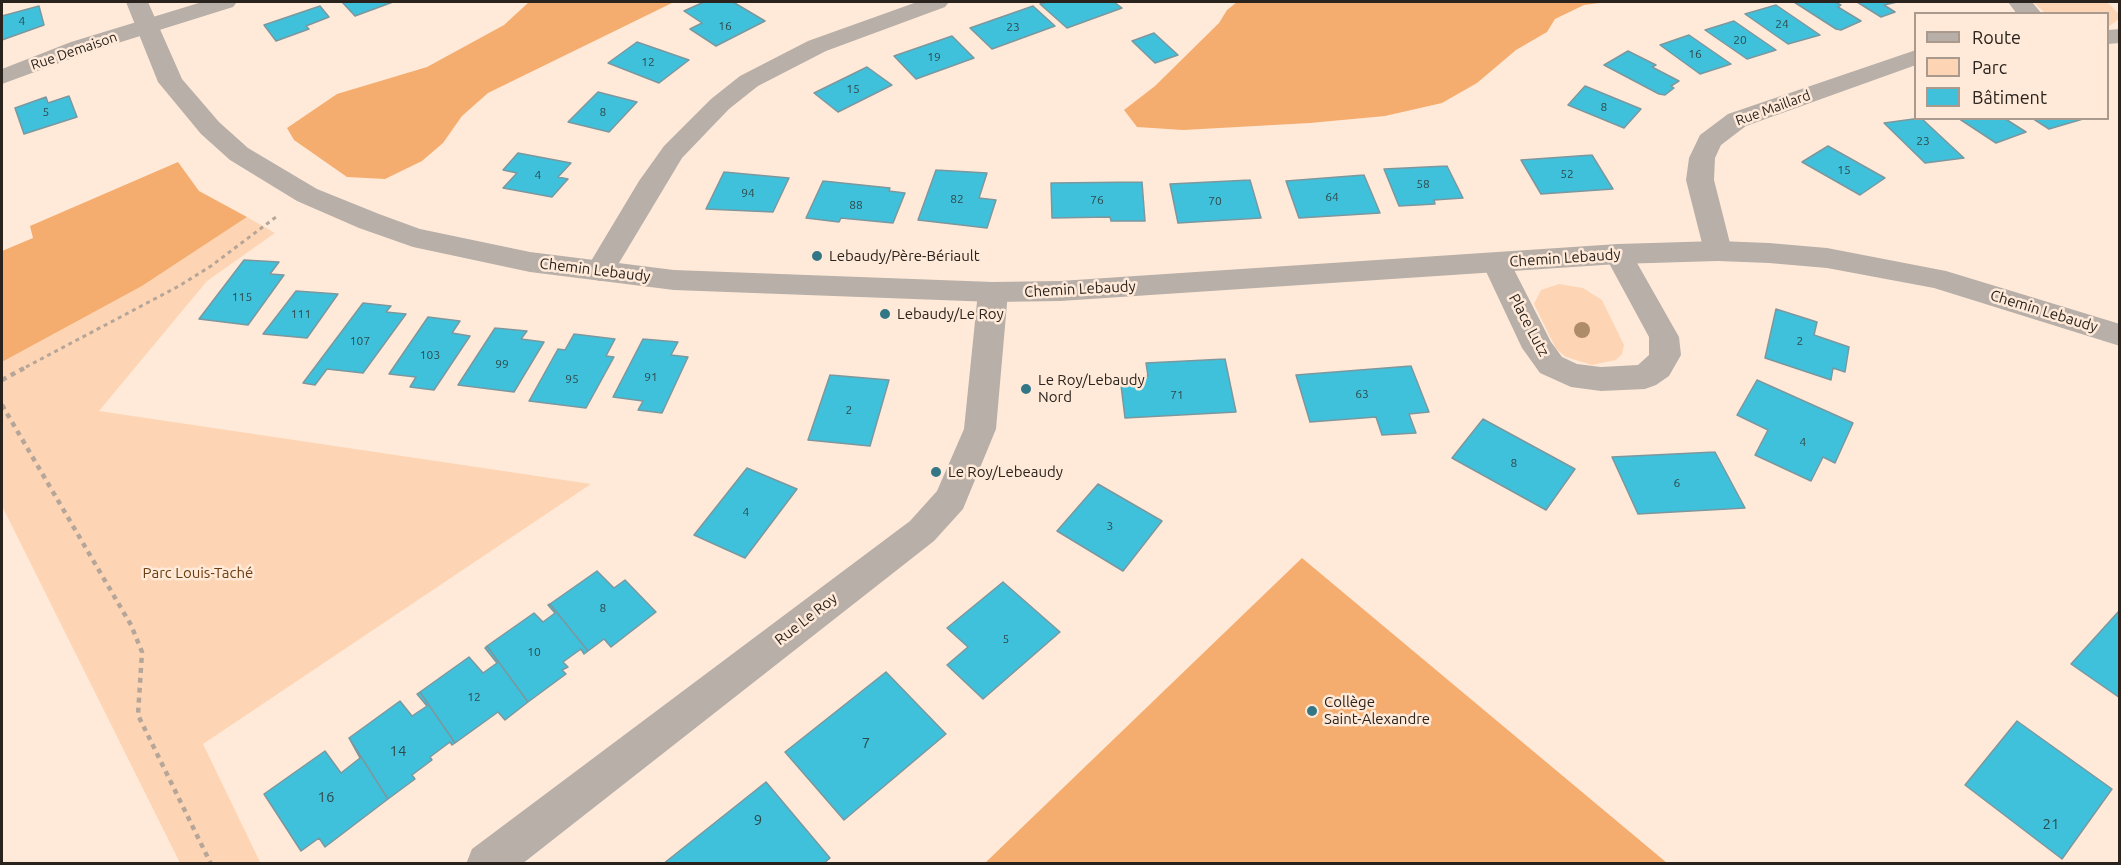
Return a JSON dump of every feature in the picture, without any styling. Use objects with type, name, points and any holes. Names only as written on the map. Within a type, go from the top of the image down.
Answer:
[{"type":"street","name":"Rue Demaison","points":[[2,77],[142,14],[225,2]]},
{"type":"street","points":[[600,271],[649,187],[673,152],[720,104],[749,81],[817,45],[937,2]]},
{"type":"street","name":"Chemin Lebaudy","points":[[142,14],[171,82],[210,128],[239,154],[306,195],[412,237],[474,251],[600,271],[752,285],[993,292],[1060,291],[1618,254],[1718,251],[1827,258],[1936,278],[2120,335]]},
{"type":"street","name":"Rue Maillard","points":[[1718,251],[1700,180],[1702,158],[1709,141],[1737,120],[1914,58]]},
{"type":"street","name":"Place Lutz","points":[[1497,263],[1538,348],[1551,365],[1571,375],[1601,379],[1645,377],[1658,368],[1665,355],[1664,337],[1618,254]]},
{"type":"street","name":"Rue Le Roy","points":[[487,864],[922,531],[951,499],[980,429],[993,292]]},
{"type":"path","points":[[2,380],[211,266],[306,195]]},
{"type":"path","points":[[2,405],[131,625],[142,652],[138,715],[211,864]]},
{"type":"green space","points":[[2033,2],[2107,2],[2118,13],[2119,19],[2109,26],[2109,12],[2044,12]]},
{"type":"green space","name":"Parc Louis-Taché","points":[[247,217],[275,233],[207,281],[99,411],[591,484],[203,744],[261,864],[180,863],[2,506],[2,362],[142,286]]},
{"type":"green space","points":[[1559,284],[1583,288],[1602,300],[1624,345],[1622,354],[1616,360],[1592,365],[1566,357],[1556,349],[1534,304],[1541,290]]},
{"type":"shaded area","points":[[529,2],[674,2],[488,93],[462,116],[443,143],[422,161],[385,179],[347,177],[294,140],[287,128],[337,94],[427,67],[504,25]]},
{"type":"shaded area","points":[[1237,2],[1607,2],[1584,5],[1555,19],[1547,32],[1516,50],[1477,83],[1442,103],[1385,116],[1310,123],[1183,130],[1137,127],[1124,110],[1155,86]]},
{"type":"shaded area","points":[[178,162],[199,191],[247,217],[142,286],[2,362],[2,251],[33,238],[30,226]]},
{"type":"shaded area","name":"Collège Saint-Alexandre","points":[[1302,558],[1667,863],[985,863]]},
{"type":"building","points":[[342,2],[393,2],[355,16]]},
{"type":"building","points":[[704,2],[733,2],[765,21],[716,46],[690,29],[702,23],[684,11]]},
{"type":"building","points":[[1047,2],[1114,2],[1122,8],[1067,28],[1040,4]]},
{"type":"building","points":[[1794,2],[1835,2],[1841,5],[1838,7],[1861,21],[1841,30],[1836,29]]},
{"type":"building","points":[[1857,2],[1897,2],[1884,5],[1895,12],[1881,17]]},
{"type":"building","points":[[1776,5],[1820,35],[1788,44],[1745,14]]},
{"type":"building","points":[[39,6],[44,25],[2,40],[2,16]]},
{"type":"building","points":[[320,6],[329,17],[306,26],[309,29],[276,41],[264,25]]},
{"type":"building","points":[[1033,6],[1055,26],[992,49],[970,28]]},
{"type":"building","points":[[1734,21],[1776,50],[1747,59],[1705,30]]},
{"type":"building","points":[[1154,33],[1178,55],[1155,63],[1132,41]]},
{"type":"building","points":[[1689,35],[1731,64],[1700,74],[1660,45]]},
{"type":"building","points":[[952,36],[974,58],[916,79],[894,56]]},
{"type":"building","points":[[637,42],[689,60],[659,83],[608,63]]},
{"type":"building","points":[[1628,51],[1656,65],[1652,67],[1679,81],[1671,86],[1674,88],[1665,95],[1659,94],[1604,65]]},
{"type":"building","points":[[867,67],[892,85],[838,112],[814,93]]},
{"type":"building","points":[[1585,86],[1641,109],[1624,128],[1568,105]]},
{"type":"building","points":[[598,92],[637,102],[609,132],[568,122]]},
{"type":"building","points":[[69,96],[77,117],[24,134],[15,108],[46,97],[48,103]]},
{"type":"building","points":[[1923,120],[1964,158],[1925,163],[1884,123]]},
{"type":"building","points":[[1961,120],[2007,120],[2026,132],[1996,143]]},
{"type":"building","points":[[2035,120],[2080,120],[2049,129]]},
{"type":"building","points":[[1828,146],[1885,178],[1860,195],[1802,162]]},
{"type":"building","points":[[518,153],[571,163],[558,177],[568,179],[552,197],[503,188],[517,173],[503,170]]},
{"type":"building","points":[[1592,155],[1613,189],[1541,194],[1521,160]]},
{"type":"building","points":[[1447,166],[1463,198],[1434,200],[1435,204],[1399,206],[1384,169]]},
{"type":"building","points":[[936,170],[987,173],[979,198],[996,200],[987,228],[918,220]]},
{"type":"building","points":[[724,172],[789,178],[773,212],[706,209]]},
{"type":"building","points":[[1364,175],[1380,213],[1299,218],[1286,181]]},
{"type":"building","points":[[1250,180],[1261,218],[1178,223],[1170,184]]},
{"type":"building","points":[[823,181],[890,188],[889,191],[905,193],[893,223],[841,218],[839,222],[806,218]]},
{"type":"building","points":[[1142,182],[1145,221],[1111,221],[1110,217],[1052,218],[1051,183]]},
{"type":"building","points":[[244,260],[279,262],[270,274],[284,275],[248,325],[199,319]]},
{"type":"building","points":[[296,291],[338,294],[307,338],[263,334]]},
{"type":"building","points":[[363,303],[391,306],[386,312],[406,314],[363,373],[327,369],[315,385],[303,383]]},
{"type":"building","points":[[1776,309],[1817,322],[1814,335],[1849,347],[1845,372],[1833,368],[1831,380],[1765,358]]},
{"type":"building","points":[[428,317],[460,321],[452,333],[470,336],[434,390],[410,387],[416,377],[389,374]]},
{"type":"building","points":[[495,328],[527,331],[521,339],[544,342],[514,392],[458,385]]},
{"type":"building","points":[[574,334],[615,339],[606,356],[614,357],[586,408],[529,401],[558,349],[565,350]]},
{"type":"building","points":[[643,339],[678,342],[671,355],[688,357],[662,413],[638,410],[643,401],[613,397]]},
{"type":"building","points":[[1225,359],[1236,412],[1125,418],[1120,377],[1148,376],[1146,363]]},
{"type":"building","points":[[1411,366],[1429,412],[1409,414],[1416,433],[1382,435],[1376,417],[1310,422],[1296,375]]},
{"type":"building","points":[[830,375],[889,380],[870,446],[808,440]]},
{"type":"building","points":[[1757,380],[1853,423],[1835,463],[1823,457],[1811,481],[1755,455],[1768,430],[1737,415]]},
{"type":"building","points":[[1483,419],[1575,469],[1546,510],[1452,458]]},
{"type":"building","points":[[1715,452],[1745,508],[1638,514],[1612,457]]},
{"type":"building","points":[[747,468],[797,489],[745,558],[694,535]]},
{"type":"building","points":[[1098,484],[1162,521],[1123,571],[1057,531]]},
{"type":"building","points":[[597,571],[614,588],[625,580],[656,612],[611,647],[604,639],[588,651],[550,604]]},
{"type":"building","points":[[1003,582],[1060,632],[983,699],[947,665],[968,647],[947,628]]},
{"type":"building","points":[[550,604],[588,651],[584,654],[581,649],[563,662],[568,667],[562,670],[566,674],[528,702],[487,646],[534,613],[543,622],[555,613],[548,605]]},
{"type":"building","points":[[2120,611],[2120,698],[2071,664]]},
{"type":"building","points":[[487,646],[528,702],[505,720],[498,712],[455,743],[420,692],[469,657],[483,673],[497,663],[485,648]]},
{"type":"building","points":[[886,672],[946,734],[844,820],[785,752]]},
{"type":"building","points":[[420,692],[455,743],[452,745],[450,742],[430,757],[432,760],[412,775],[415,779],[388,799],[349,738],[400,701],[412,716],[427,706],[417,694]]},
{"type":"building","points":[[2017,721],[2112,789],[2062,859],[1965,785]]},
{"type":"building","points":[[349,738],[388,799],[325,847],[319,838],[301,851],[264,794],[325,751],[341,773],[360,758]]},
{"type":"building","points":[[766,782],[830,858],[823,864],[663,864]]},
{"type":"place","name":"Lebaudy/Père-Bériault","points":[[817,256]]},
{"type":"place","name":"Lebaudy/Le Roy","points":[[885,314]]},
{"type":"place","name":"Le Roy/Lebaudy Nord","points":[[1026,389]]},
{"type":"place","name":"Le Roy/Lebeaudy","points":[[936,472]]},
{"type":"place","name":"Collège Saint-Alexandre","points":[[1312,711]]}]
